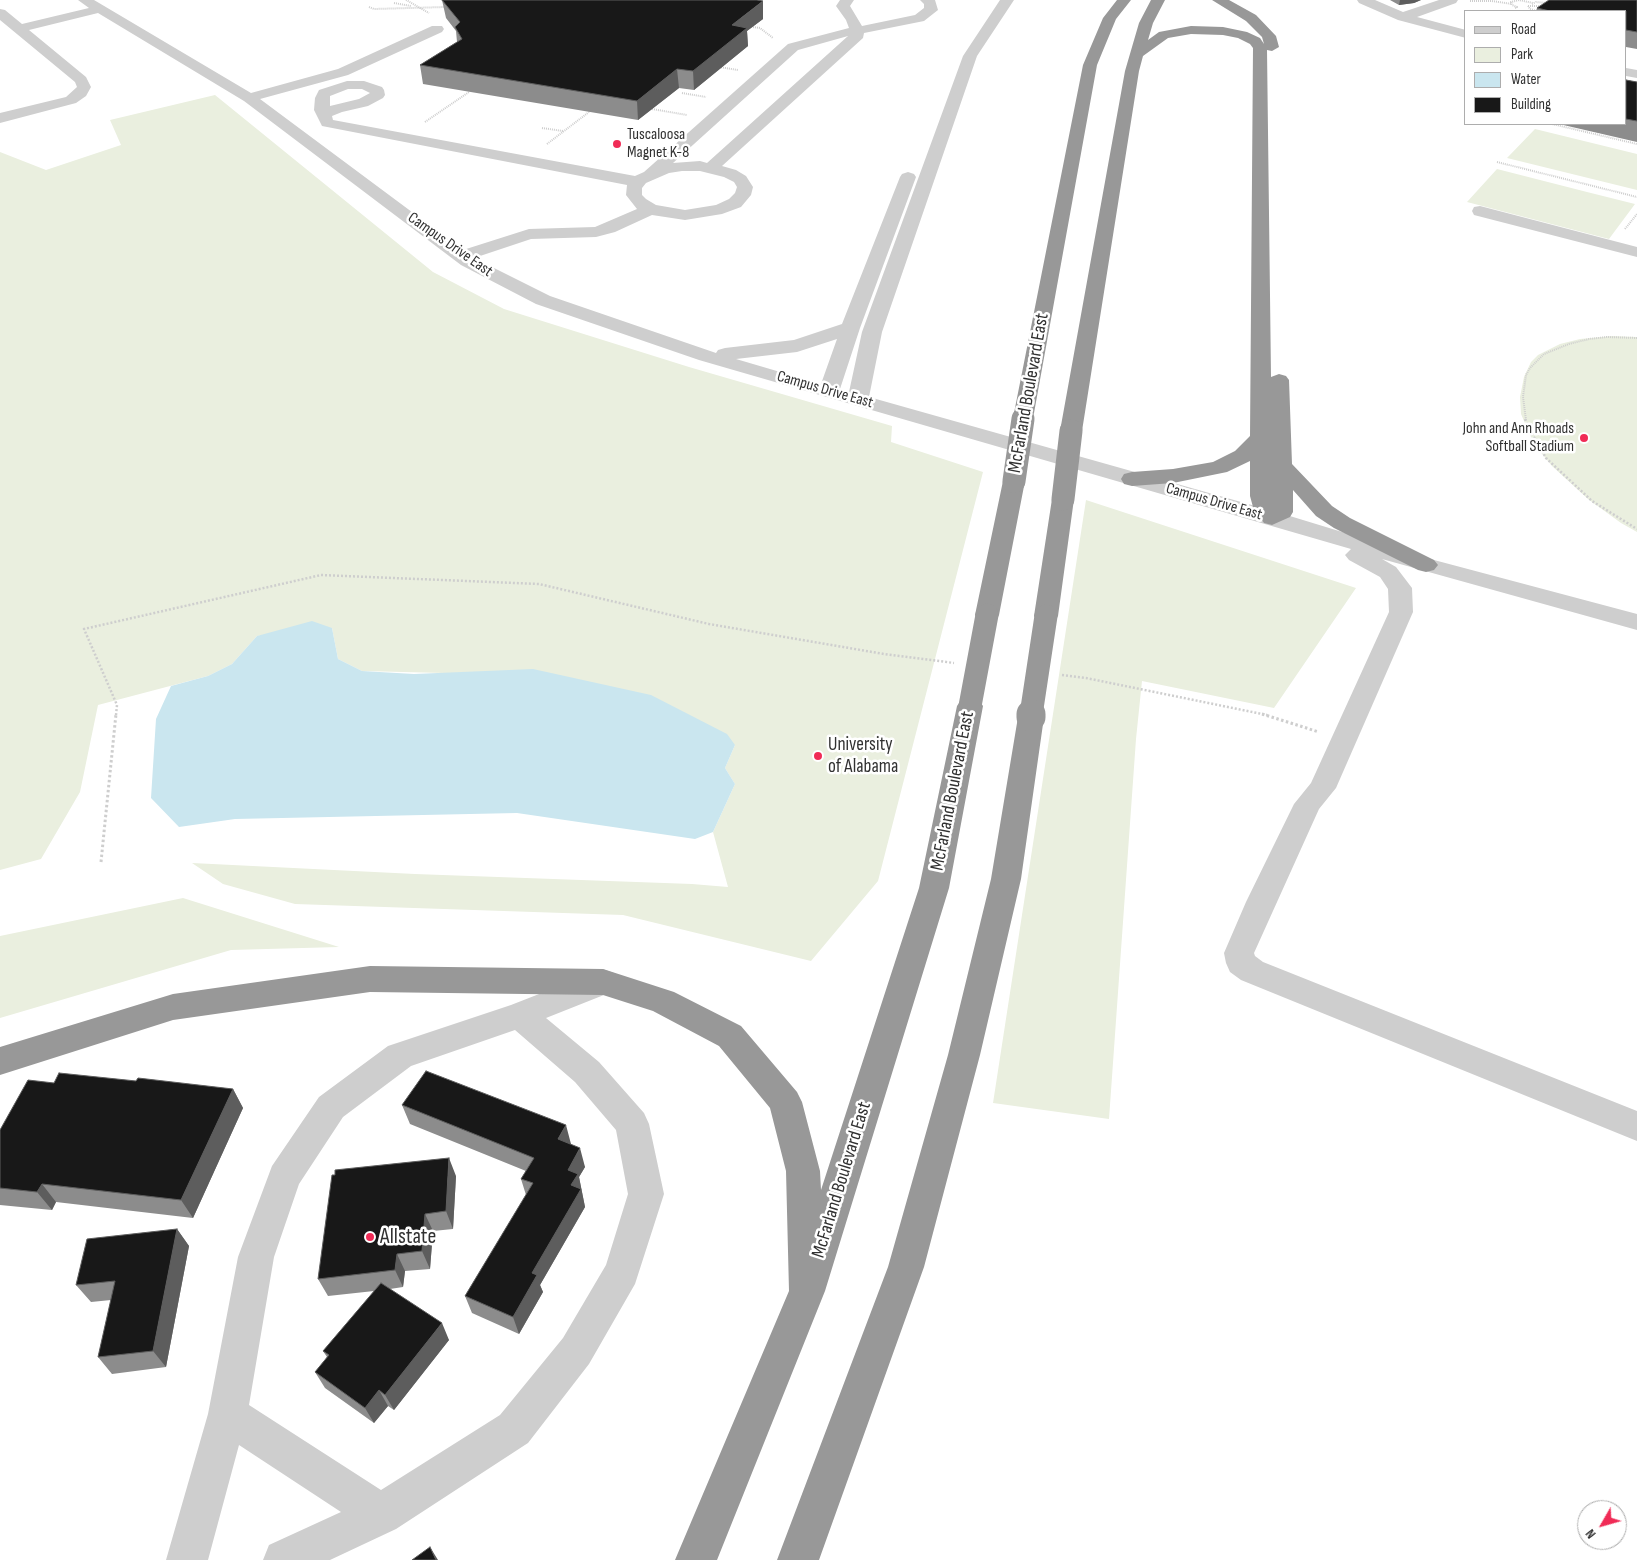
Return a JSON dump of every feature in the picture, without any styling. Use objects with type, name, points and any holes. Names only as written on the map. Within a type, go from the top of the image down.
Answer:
[{"type":"highway","name":"McFarland Boulevard East","points":[[696,1560],[807,1291],[934,888],[1014,481],[1024,413],[1090,65],[1109,13],[1124,0]]},
{"type":"highway","points":[[798,1560],[906,1267],[964,1055],[1006,879],[1064,499],[1071,431],[1113,179],[1136,55],[1146,23],[1158,0]]},
{"type":"highway","points":[[1219,0],[1252,18],[1269,36],[1272,47],[1278,306]]},
{"type":"highway","points":[[1136,55],[1164,35],[1191,30],[1223,31],[1242,35],[1255,41],[1260,48],[1261,496],[1264,506],[1272,518],[1282,512],[1279,366]]},
{"type":"highway","points":[[1132,479],[1173,476],[1219,467],[1243,456],[1261,437]]},
{"type":"highway","points":[[1281,465],[1324,511],[1342,523],[1426,565]]},
{"type":"highway","points":[[0,1061],[173,1007],[370,979],[603,982],[663,1001],[730,1036],[786,1102],[803,1171],[807,1291]]},
{"type":"street","name":"Campus Drive East","points":[[85,0],[249,98],[461,256],[506,282],[543,300],[706,356],[858,399],[971,434],[1272,518],[1426,565],[1637,622]]},
{"type":"street","points":[[711,168],[858,34],[853,20],[843,6],[847,0]]},
{"type":"street","points":[[325,114],[324,118],[327,123],[333,126],[645,178],[682,166],[711,168],[730,173],[740,179],[745,187],[743,195],[735,203],[722,209],[705,213],[676,214],[650,209],[640,203],[634,195],[634,188],[645,178],[793,47],[801,43],[924,16],[932,6],[927,0]]},
{"type":"street","points":[[955,51],[990,0]]},
{"type":"street","points":[[858,399],[872,332],[970,56],[1007,0]]},
{"type":"street","points":[[1364,0],[1404,17],[1464,33]]},
{"type":"street","points":[[1404,17],[1451,0]]},
{"type":"street","points":[[19,29],[100,9]]},
{"type":"street","points":[[0,13],[80,80],[84,87],[71,100],[0,118]]},
{"type":"street","points":[[249,98],[343,72],[435,22]]},
{"type":"street","points":[[829,391],[850,328],[912,165]]},
{"type":"street","points":[[461,256],[529,234],[596,232],[650,209]]},
{"type":"street","points":[[1480,211],[1637,252]]},
{"type":"street","points":[[706,356],[766,351],[797,346],[850,328]]},
{"type":"street","points":[[1272,518],[1295,535],[1358,555],[1388,572],[1400,588],[1400,612],[1322,788],[1308,804],[1238,953],[1241,963],[1252,971],[1637,1126]]},
{"type":"street","points":[[187,1560],[228,1414],[256,1257],[284,1177],[332,1106],[400,1056],[520,1015],[603,982]]},
{"type":"street","points":[[284,1560],[381,1514],[514,1429],[576,1351],[622,1272],[646,1194],[632,1124],[587,1072],[520,1015]]},
{"type":"street","points":[[228,1414],[381,1514]]},
{"type":"path","points":[[406,0],[420,8],[435,22]]},
{"type":"path","points":[[1465,0],[1512,4],[1517,7],[1515,8]]},
{"type":"path","points":[[1512,4],[1511,2],[1514,1],[1533,4],[1545,8],[1550,6],[1542,2],[1533,4],[1528,8],[1534,10]]},
{"type":"path","points":[[394,3],[420,8]]},
{"type":"path","points":[[369,7],[449,7]]},
{"type":"path","points":[[753,27],[760,28],[775,40]]},
{"type":"path","points":[[717,66],[744,71]]},
{"type":"path","points":[[423,124],[469,92]]},
{"type":"path","points":[[682,93],[710,98]]},
{"type":"path","points":[[652,109],[690,115]]},
{"type":"path","points":[[545,146],[588,112]]},
{"type":"path","points":[[1558,125],[1637,144]]},
{"type":"path","points":[[542,128],[564,132]]},
{"type":"path","points":[[1497,162],[1637,197]]},
{"type":"path","points":[[1637,338],[1607,337],[1590,339],[1569,344],[1544,354],[1530,368],[1523,397],[1524,415],[1529,429],[1546,458],[1592,501],[1637,529]]},
{"type":"path","points":[[101,862],[117,705],[84,629],[321,575],[539,584],[709,624],[884,654],[961,664]]},
{"type":"path","points":[[1057,675],[1086,678],[1266,715],[1343,740]]},
{"type":"green space","points":[[215,95],[433,272],[504,309],[689,367],[892,426],[891,442],[983,472],[878,881],[811,961],[623,915],[295,904],[223,884],[192,863],[728,887],[713,832],[735,784],[725,768],[735,745],[444,673],[362,671],[338,659],[332,628],[257,636],[232,664],[208,676],[98,705],[80,792],[41,859],[0,870],[0,152],[46,170],[121,145],[110,120]]},
{"type":"green space","points":[[1535,129],[1637,154],[1637,190],[1507,158]]},
{"type":"green space","points":[[1497,169],[1635,204],[1609,239],[1467,202]]},
{"type":"green space","name":"John and Ann Rhoads Softball Stadium","points":[[1612,336],[1637,337],[1637,532],[1588,499],[1552,466],[1534,444],[1521,414],[1520,397],[1524,377],[1531,362],[1538,355],[1560,344],[1580,339]]},
{"type":"green space","points":[[1086,500],[1356,588],[1274,708],[1142,681],[1136,739],[1109,1119],[993,1103]]},
{"type":"green space","points":[[183,898],[339,947],[231,950],[0,1018],[0,936]]},
{"type":"water","points":[[312,621],[332,628],[338,659],[362,671],[414,674],[533,669],[651,695],[727,734],[735,745],[725,768],[735,784],[713,832],[695,839],[517,813],[235,819],[179,827],[151,798],[156,719],[171,686],[208,676],[232,664],[257,636]]},
{"type":"building","points":[[442,0],[763,1],[732,25],[747,28],[693,71],[677,69],[637,101],[420,65],[462,39],[455,27],[460,22]]},
{"type":"building","points":[[1549,0],[1637,0],[1637,32],[1627,30],[1627,10],[1546,10],[1537,8]]},
{"type":"building","points":[[1627,80],[1637,82],[1637,121],[1627,119]]},
{"type":"building","points":[[426,1071],[566,1125],[558,1139],[580,1148],[568,1170],[578,1174],[571,1185],[581,1189],[532,1273],[537,1275],[513,1317],[465,1296],[533,1183],[521,1179],[534,1158],[402,1105]]},
{"type":"building","points":[[59,1073],[136,1081],[138,1078],[233,1089],[181,1200],[42,1184],[37,1192],[0,1188],[0,1130],[28,1080],[54,1083]]},
{"type":"building","points":[[449,1158],[446,1211],[425,1214],[422,1251],[397,1254],[395,1270],[318,1279],[332,1175],[335,1175],[335,1170]]},
{"type":"building","points":[[177,1229],[153,1351],[98,1357],[115,1281],[76,1285],[87,1239]]},
{"type":"building","points":[[381,1283],[442,1323],[385,1395],[379,1390],[365,1408],[315,1372],[329,1355],[323,1351]]},
{"type":"building","points":[[430,1547],[436,1560],[412,1560]]},
{"type":"place","name":"Tuscaloosa Magnet K-8","points":[[617,144]]},
{"type":"place","name":"John and Ann Rhoads Softball Stadium","points":[[1584,438]]},
{"type":"place","name":"University of Alabama","points":[[818,756]]},
{"type":"place","name":"Allstate","points":[[370,1237]]}]
